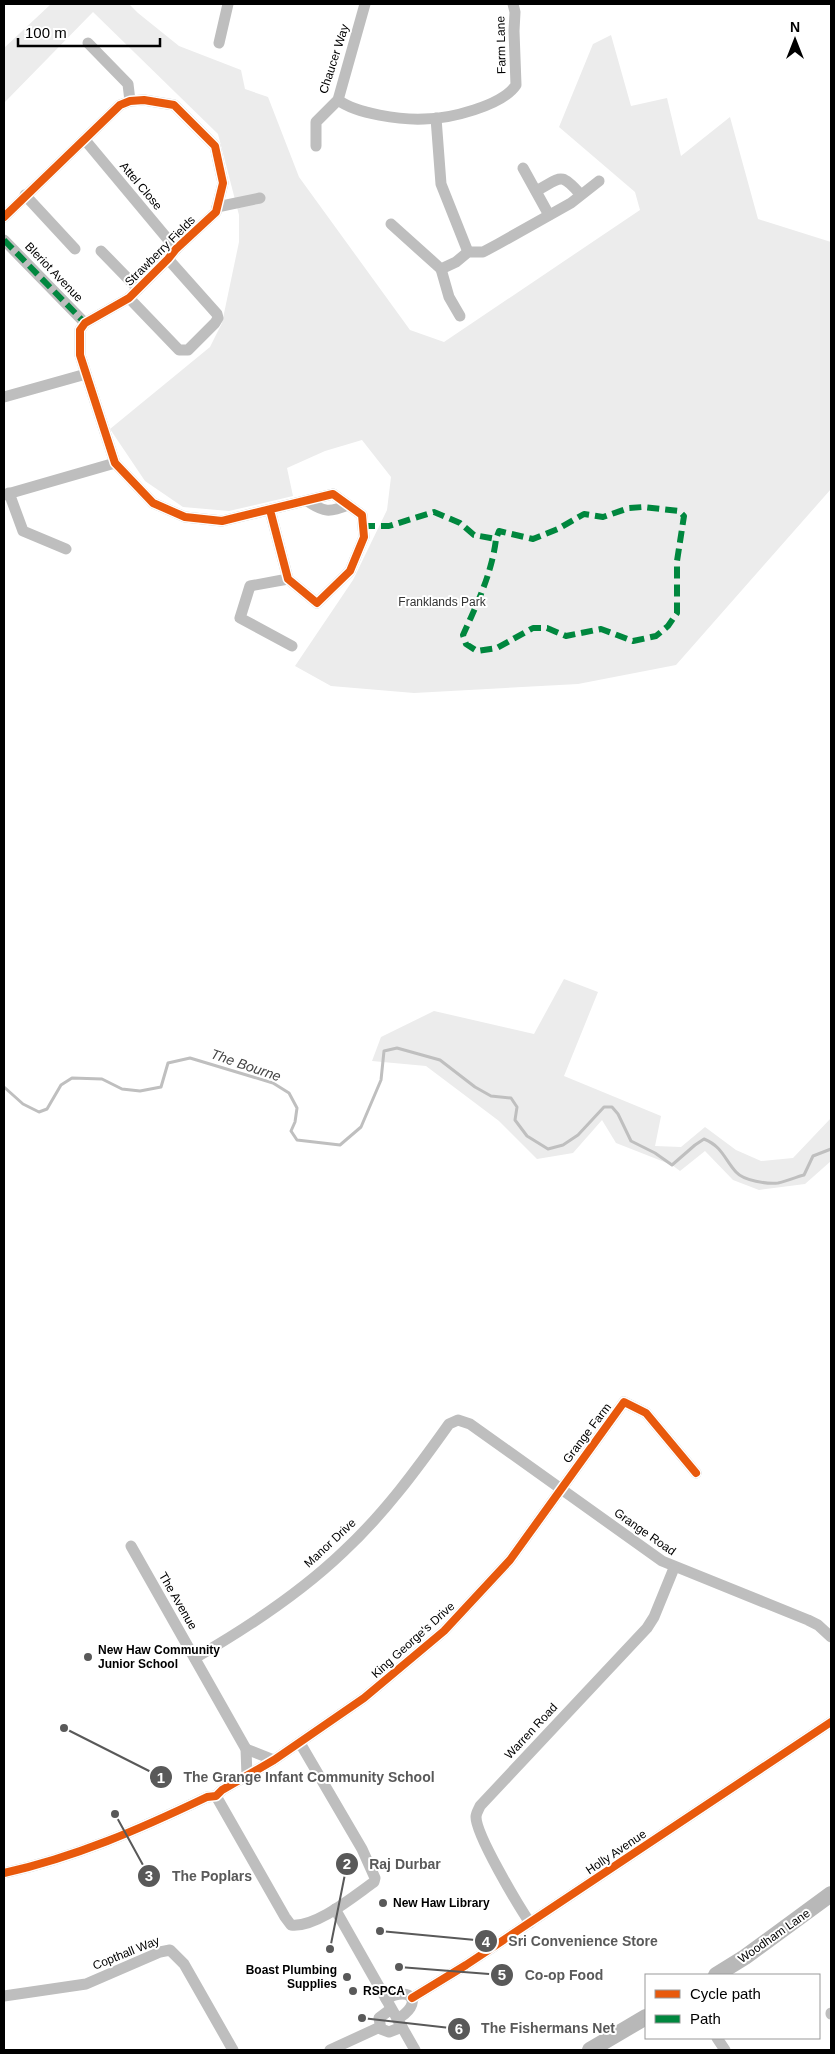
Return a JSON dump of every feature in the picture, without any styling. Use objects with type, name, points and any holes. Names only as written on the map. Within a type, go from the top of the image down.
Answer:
[{"type":"main road","name":"Woodham Lane","points":[[718,1974],[745,1957],[831,1894]]},
{"type":"main road","points":[[590,2050],[645,2018]]},
{"type":"street","points":[[219,43],[228,4]]},
{"type":"street","name":"Chaucer Way","points":[[316,146],[316,122],[338,100],[365,4]]},
{"type":"street","name":"Farm Lane","points":[[436,118],[448,117],[485,106],[511,92],[516,85],[515,12],[513,4]]},
{"type":"street","points":[[4,217],[120,105],[130,101],[128,84],[88,43]]},
{"type":"street","points":[[338,100],[346,106],[408,119],[436,118],[441,184],[468,252]]},
{"type":"street","name":"Strawberry Fields","points":[[85,323],[133,293],[216,212],[223,183],[215,146],[174,105],[130,101]]},
{"type":"street","name":"Attel Close","points":[[85,140],[176,249]]},
{"type":"street","points":[[523,168],[549,215]]},
{"type":"street","points":[[536,191],[561,178],[566,179],[580,194]]},
{"type":"street","points":[[441,270],[456,262],[468,252],[483,252],[549,215],[572,202],[599,181]]},
{"type":"street","points":[[25,195],[75,249]]},
{"type":"street","points":[[217,207],[260,198]]},
{"type":"street","points":[[392,224],[441,270],[449,297],[460,316]]},
{"type":"street","name":"Bleriot Avenue","points":[[4,240],[85,323]]},
{"type":"street","points":[[101,251],[179,350],[188,350],[215,324],[218,318],[216,311],[168,259]]},
{"type":"street","points":[[85,323],[80,330],[80,355],[115,463],[152,503],[185,517],[222,521],[333,494],[362,516],[364,537],[350,571],[317,603],[288,579],[270,510]]},
{"type":"street","points":[[4,397],[86,374]]},
{"type":"street","points":[[66,549],[23,531],[6,494],[115,463]]},
{"type":"street","points":[[288,579],[250,586],[240,618],[292,646]]},
{"type":"street","name":"Grange Farm","points":[[561,1488],[624,1402],[646,1414],[696,1473]]},
{"type":"street","name":"Grange Road","points":[[458,1420],[470,1424],[650,1554],[674,1568],[818,1624],[831,1637]]},
{"type":"street","name":"Manor Drive","points":[[195,1658],[232,1637],[259,1618],[343,1552],[402,1489],[449,1424],[458,1420]]},
{"type":"street","name":"King George's Drive","points":[[4,1873],[62,1859],[139,1830],[207,1797],[216,1796],[222,1790],[300,1743],[364,1698],[444,1631],[510,1560],[561,1488]]},
{"type":"street","name":"The Avenue","points":[[131,1546],[246,1749],[247,1776]]},
{"type":"street","name":"Warren Road","points":[[530,1923],[488,1847],[478,1826],[476,1815],[480,1806],[647,1628],[654,1617],[674,1568]]},
{"type":"street","name":"Holly Avenue","points":[[380,2027],[379,2018],[410,2011],[413,2005],[412,1998],[530,1923],[831,1722]]},
{"type":"street","points":[[216,1796],[291,1925],[299,1926],[335,1909],[374,1882],[375,1878],[362,1849],[300,1743]]},
{"type":"street","points":[[246,1749],[274,1760]]},
{"type":"street","points":[[335,1909],[415,2050]]},
{"type":"street","name":"Copthall Way","points":[[4,1996],[86,1984],[160,1952],[170,1950],[184,1964],[233,2050]]},
{"type":"street","points":[[330,2050],[380,2027],[389,2032],[399,1993],[409,1995],[412,1998]]},
{"type":"street","points":[[718,2039],[725,2050]]},
{"type":"green space","name":"Franklands Park","points":[[51,4],[129,4],[179,46],[241,70],[245,89],[268,97],[299,177],[410,330],[444,342],[640,210],[635,192],[559,127],[593,44],[611,35],[631,106],[667,98],[681,156],[730,117],[758,219],[831,242],[831,489],[676,665],[578,684],[414,693],[331,686],[295,666],[353,580],[387,510],[391,477],[362,440],[325,451],[287,468],[293,496],[229,511],[183,507],[145,481],[110,429],[210,347],[222,323],[239,242],[239,215],[218,134],[93,12],[4,103],[4,48]]},
{"type":"green space","points":[[564,979],[598,992],[564,1076],[661,1116],[655,1146],[681,1147],[705,1127],[736,1150],[761,1161],[793,1158],[831,1118],[831,1161],[805,1184],[759,1190],[733,1180],[705,1151],[680,1171],[672,1165],[616,1143],[602,1120],[573,1153],[537,1159],[499,1121],[426,1066],[372,1061],[381,1037],[434,1011],[534,1034]]},
{"type":"waterway","name":"The Bourne","points":[[4,1087],[23,1104],[39,1112],[47,1109],[61,1085],[72,1078],[102,1079],[122,1089],[140,1091],[161,1087],[168,1063],[190,1058],[273,1083],[289,1093],[297,1108],[295,1122],[291,1131],[297,1140],[340,1145],[361,1127],[381,1080],[384,1051],[397,1048],[440,1060],[475,1087],[491,1096],[511,1098],[517,1107],[515,1120],[527,1136],[548,1149],[563,1145],[578,1135],[604,1107],[612,1107],[618,1114],[631,1141],[655,1153],[672,1165],[704,1139],[719,1150],[736,1172],[744,1178],[756,1181],[778,1183],[804,1175],[813,1156],[831,1149]]},
{"type":"marked path","points":[[4,240],[85,323]]},
{"type":"marked path","points":[[363,526],[389,526],[434,512],[460,523],[474,535],[496,539],[491,564],[479,600],[463,635],[466,644],[477,651],[497,648],[533,628],[547,628],[566,636],[601,629],[633,641],[656,636],[668,626],[677,613],[677,561],[684,516],[679,511],[643,507],[629,508],[603,517],[584,514],[558,529],[533,539],[499,531],[496,539]]},
{"type":"cycle path","points":[[4,217],[120,105],[130,101],[144,100],[174,105],[215,146],[223,183],[216,212],[176,249],[129,298],[85,323],[80,330],[80,355],[115,463],[153,503],[185,517],[222,521],[333,494],[362,515],[364,537],[350,571],[317,603],[288,579],[270,510]]},
{"type":"cycle path","points":[[4,1873],[57,1859],[107,1841],[207,1797],[216,1796],[222,1790],[274,1760],[364,1698],[444,1631],[510,1560],[624,1402],[646,1413],[696,1473]]},
{"type":"cycle path","points":[[412,1998],[466,1965],[831,1722]]},
{"type":"place","name":"New Haw Community Junior School","points":[[88,1657]]},
{"type":"place","name":"The Grange Infant Community School","points":[[64,1728]]},
{"type":"place","name":"The Poplars","points":[[115,1814]]},
{"type":"place","name":"New Haw Library","points":[[383,1903]]},
{"type":"place","name":"Sri Convenience Store","points":[[380,1931]]},
{"type":"place","name":"Raj Durbar","points":[[330,1949]]},
{"type":"place","name":"Co-op Food","points":[[399,1967]]},
{"type":"place","name":"Boast Plumbing Supplies","points":[[347,1977]]},
{"type":"place","name":"RSPCA","points":[[353,1991]]},
{"type":"place","name":"The Fishermans Net","points":[[362,2018]]}]
